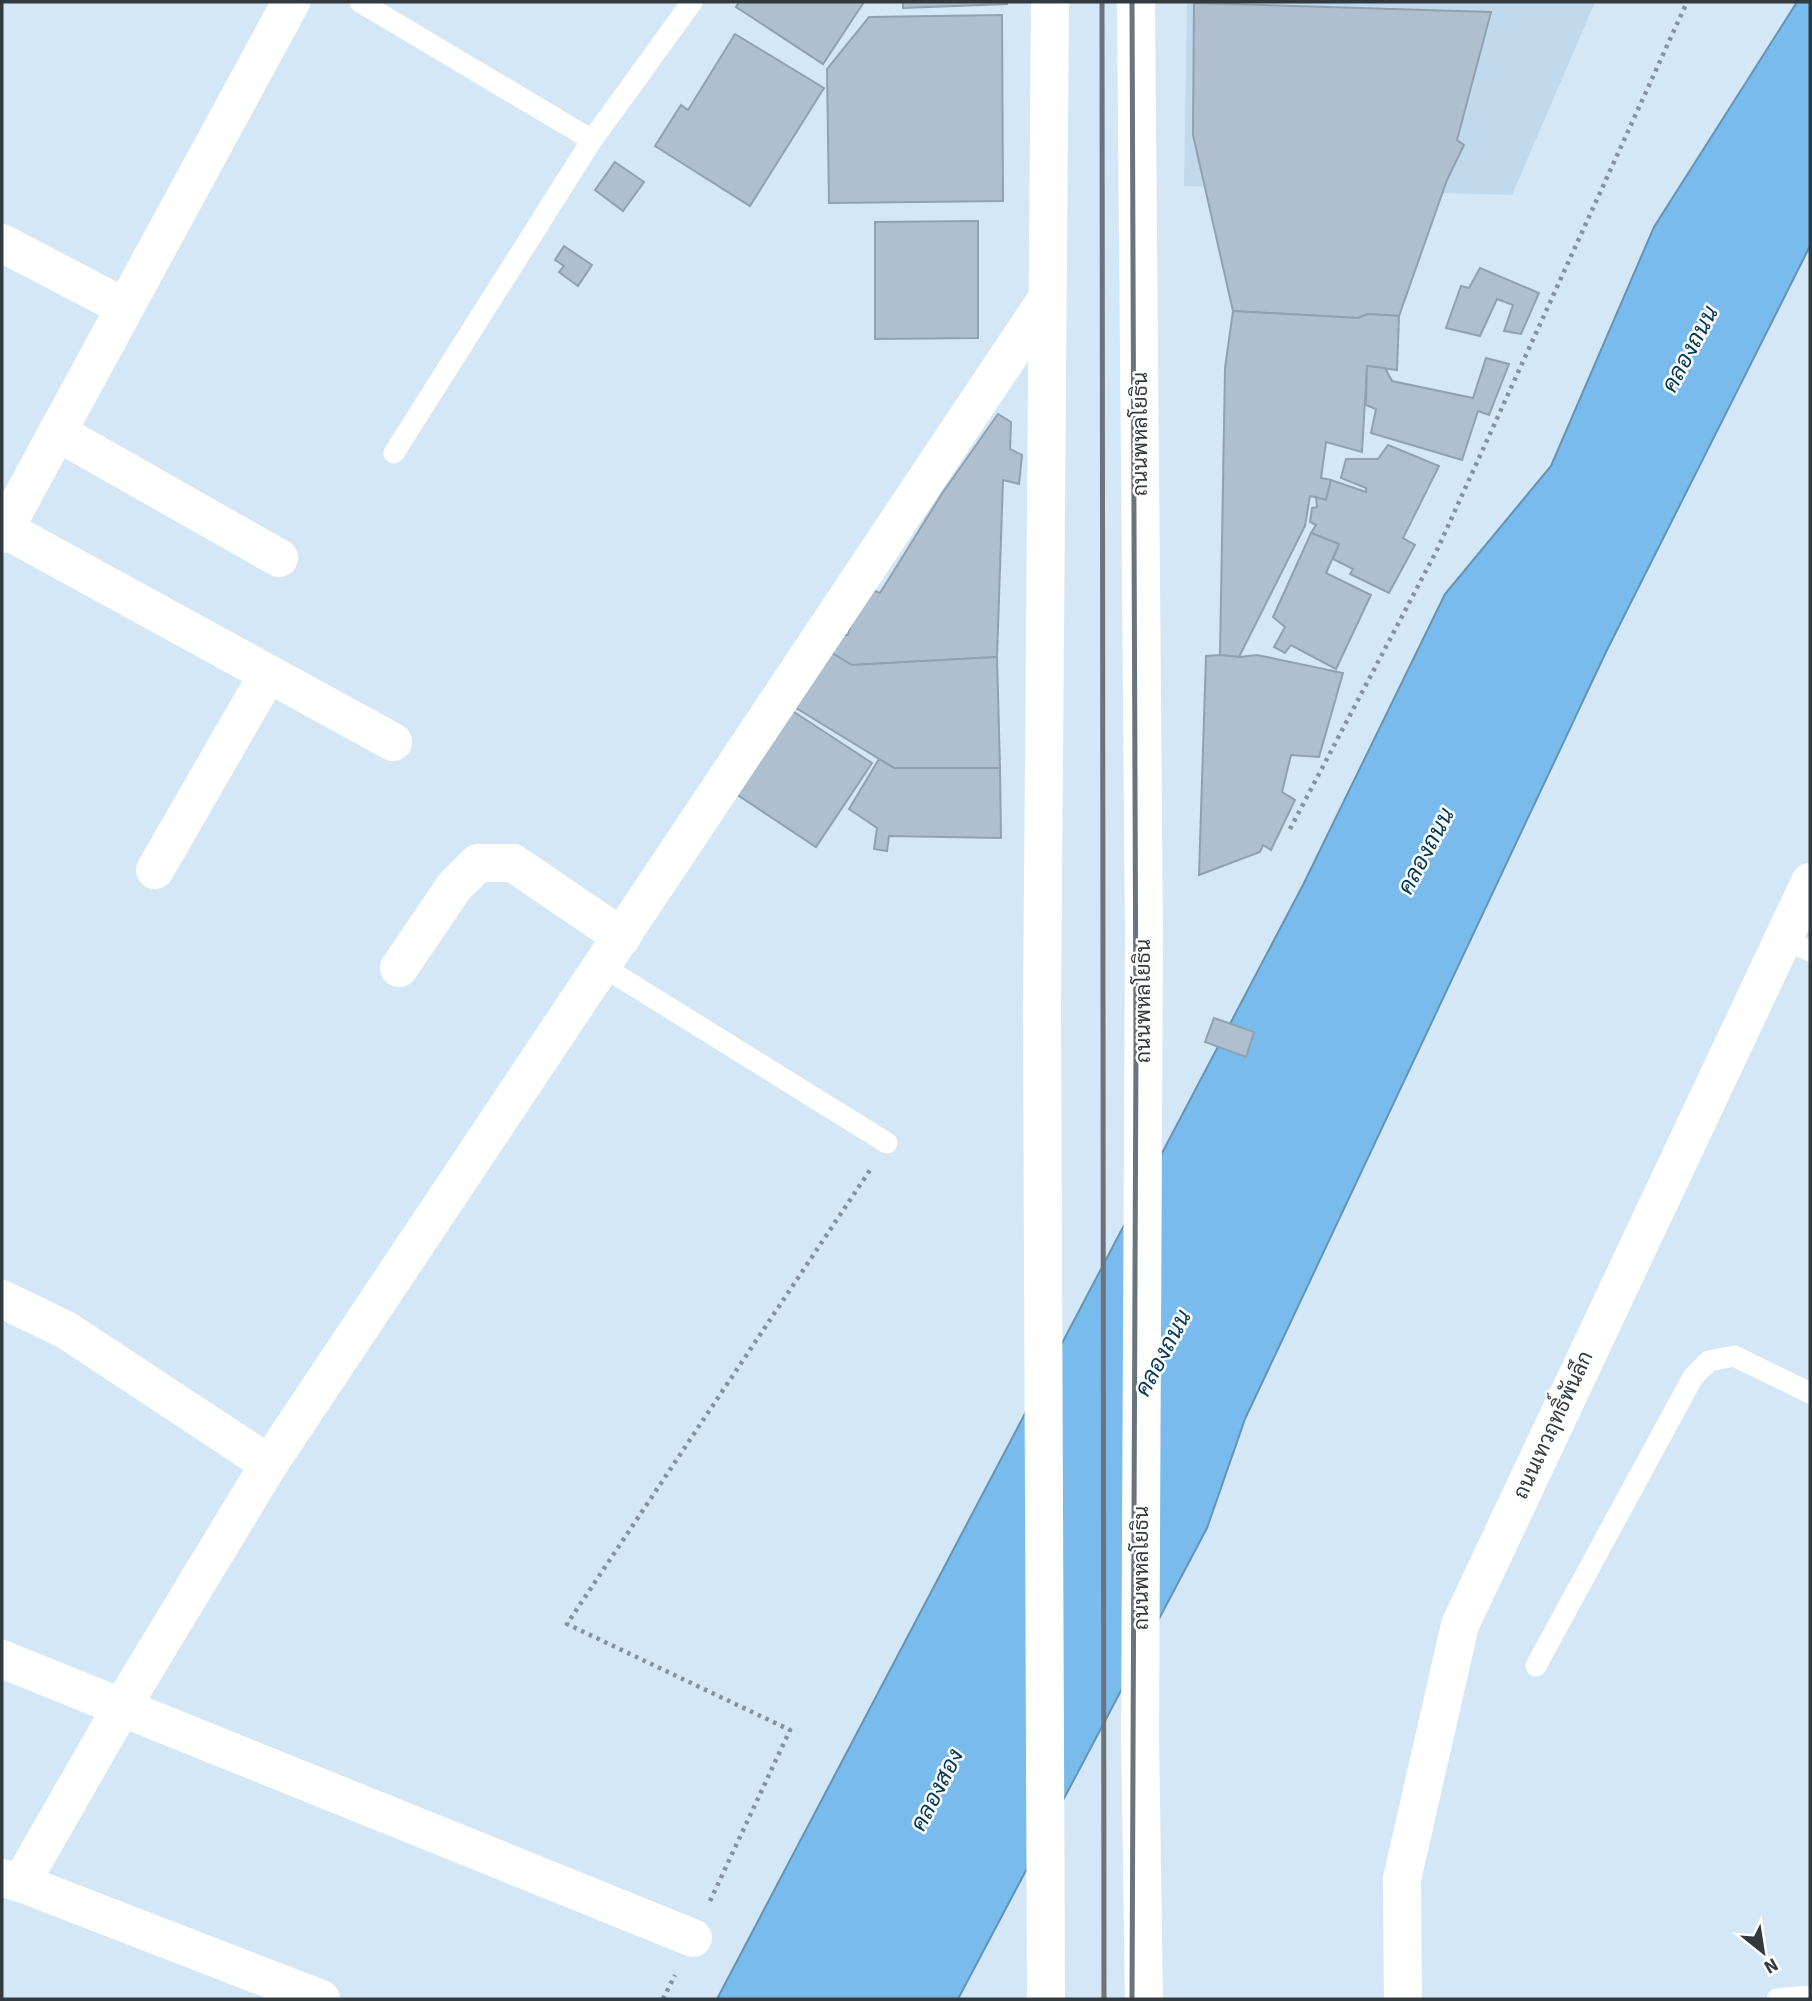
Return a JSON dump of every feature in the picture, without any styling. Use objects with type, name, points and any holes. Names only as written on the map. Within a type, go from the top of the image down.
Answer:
[{"type":"street","points":[[291,2],[3,532],[393,742]]},
{"type":"street","points":[[1046,1999],[1042,1029],[1049,2]]},
{"type":"street","name":"ถนนพหลโยธิน","points":[[1136,2],[1143,958],[1140,1737],[1144,1999]]},
{"type":"street","points":[[2,243],[124,307]]},
{"type":"street","points":[[321,1999],[11,1880],[123,1705],[270,1464],[1046,300]]},
{"type":"street","points":[[57,432],[279,558]]},
{"type":"street","points":[[155,870],[268,674]]},
{"type":"street","points":[[399,968],[454,887],[478,863],[513,863],[612,952]]},
{"type":"street","name":"ถนนเทวฤทธิ์พันลึก","points":[[1403,1999],[1402,1879],[1460,1625],[1796,945],[1810,882]]},
{"type":"street","points":[[2,1299],[66,1330],[270,1464]]},
{"type":"street","points":[[2,1659],[123,1705],[693,1938]]},
{"type":"lane","points":[[360,2],[592,140]]},
{"type":"lane","points":[[394,453],[592,140],[692,2]]},
{"type":"lane","points":[[612,952],[887,1143]]},
{"type":"lane","points":[[1536,1666],[1693,1377],[1709,1361],[1734,1356],[1810,1393]]},
{"type":"lane","points":[[1777,1999],[1810,1996]]},
{"type":"path","points":[[1290,829],[1437,550],[1687,2]]},
{"type":"path","points":[[693,1938],[790,1730],[566,1624],[887,1143]]},
{"type":"shaded area","points":[[1187,2],[1595,2],[1512,195],[1184,186]]},
{"type":"water","points":[[1797,2],[1810,2],[1810,246],[1606,652],[1245,1419],[1207,1528],[958,1999],[717,1999],[1303,885],[1445,594],[1551,466],[1654,227]]},
{"type":"building","points":[[739,2],[864,2],[823,64],[736,7]]},
{"type":"building","points":[[903,2],[1007,2],[1007,4],[903,8]]},
{"type":"building","points":[[1194,3],[1491,12],[1457,140],[1464,145],[1447,180],[1399,316],[1368,314],[1358,318],[1233,311],[1193,135]]},
{"type":"building","points":[[1002,15],[1003,201],[829,203],[827,69],[869,17]]},
{"type":"building","points":[[735,34],[824,88],[750,206],[655,146],[681,105],[688,110]]},
{"type":"building","points":[[615,162],[644,182],[623,211],[595,190]]},
{"type":"building","points":[[978,221],[978,338],[875,339],[875,222]]},
{"type":"building","points":[[564,246],[592,265],[578,286],[559,272],[564,266],[555,260]]},
{"type":"building","points":[[1480,268],[1539,293],[1521,334],[1504,331],[1513,305],[1497,299],[1480,336],[1446,328],[1461,286],[1469,288]]},
{"type":"building","points":[[1233,311],[1358,318],[1368,314],[1399,316],[1397,370],[1367,366],[1362,452],[1326,442],[1321,478],[1331,480],[1326,500],[1310,496],[1305,526],[1239,657],[1220,655],[1225,368]]},
{"type":"building","points":[[1486,358],[1509,364],[1489,415],[1478,411],[1462,460],[1371,433],[1376,409],[1366,405],[1367,366],[1385,368],[1392,381],[1473,398]]},
{"type":"building","points":[[998,414],[1011,422],[1010,449],[1022,455],[1019,484],[1003,480],[997,657],[852,665],[830,652],[838,635],[848,635],[862,586],[880,593],[943,492]]},
{"type":"building","points":[[1388,445],[1439,466],[1403,538],[1415,545],[1389,593],[1350,574],[1353,569],[1333,559],[1339,544],[1311,533],[1316,525],[1310,522],[1312,508],[1317,507],[1316,497],[1326,500],[1331,480],[1366,492],[1366,488],[1341,478],[1346,459],[1378,459]]},
{"type":"building","points":[[1311,533],[1339,544],[1326,573],[1371,595],[1336,669],[1291,645],[1285,653],[1274,647],[1285,627],[1273,617]]},
{"type":"building","points":[[830,652],[852,665],[997,657],[1000,768],[894,768],[796,708]]},
{"type":"building","points":[[1257,655],[1343,673],[1319,757],[1291,755],[1282,792],[1295,800],[1271,850],[1263,845],[1260,852],[1199,875],[1206,656]]},
{"type":"building","points":[[791,710],[872,763],[816,847],[736,794]]},
{"type":"building","points":[[879,759],[894,768],[1000,768],[1001,838],[889,836],[887,851],[874,849],[877,828],[849,809]]},
{"type":"building","points":[[1214,1018],[1254,1032],[1246,1057],[1205,1042]]},
{"type":"railway","points":[[1102,2],[1104,1999]]},
{"type":"railway","points":[[1132,2],[1136,1044],[1132,1999]]},
{"type":"water label","name":"คลองถนน","points":[[1690,349]]},
{"type":"water label","name":"คลองถนน","points":[[1426,851]]},
{"type":"water label","name":"คลองถนน","points":[[1163,1353]]},
{"type":"water label","name":"คลองสอง","points":[[937,1790]]}]
